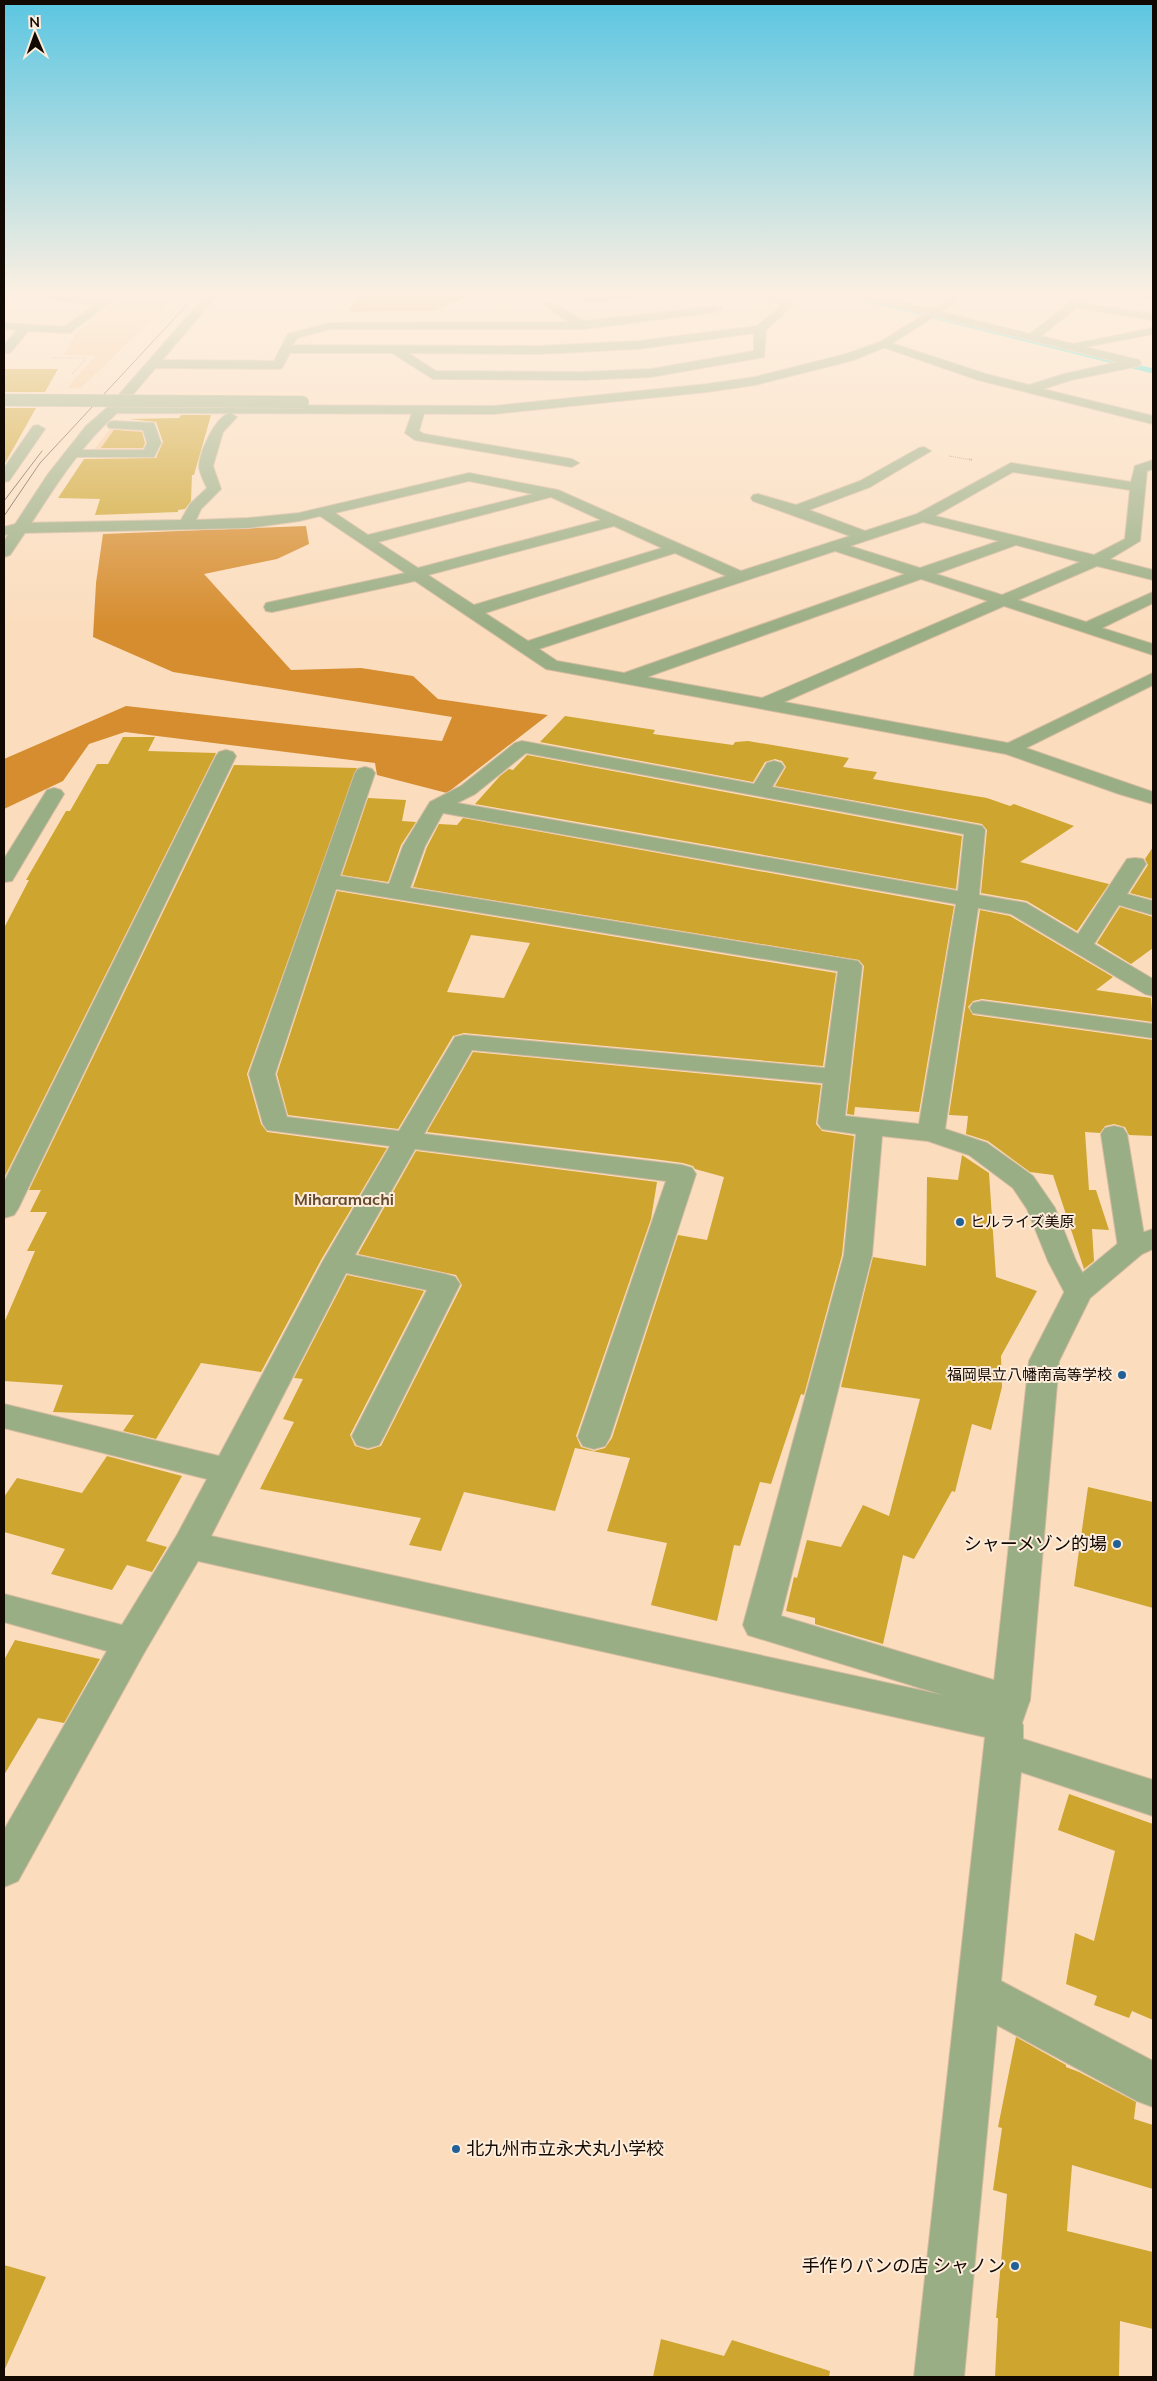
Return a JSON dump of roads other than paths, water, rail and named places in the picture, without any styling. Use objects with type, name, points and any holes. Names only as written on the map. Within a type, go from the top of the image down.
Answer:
[{"type":"street","points":[[4,552],[53,477],[91,429],[118,404]]},
{"type":"street","points":[[114,409],[494,410],[554,404]]},
{"type":"street","points":[[1089,404],[1153,420]]},
{"type":"street","points":[[419,410],[412,433],[420,437],[572,463]]},
{"type":"street","points":[[186,524],[195,507],[214,489],[206,466],[217,431],[230,417]]},
{"type":"street","points":[[71,454],[148,454],[154,443],[149,426],[114,425]]},
{"type":"street","points":[[4,478],[38,429]]},
{"type":"street","points":[[796,510],[865,484],[924,451]]},
{"type":"street","points":[[766,703],[1095,561],[1132,541],[1140,469],[1153,464]]},
{"type":"street","points":[[527,646],[922,517],[1011,467],[1137,487]]},
{"type":"street","points":[[4,530],[19,528],[248,523],[299,518],[469,477],[554,493],[741,577]]},
{"type":"street","points":[[367,540],[554,493]]},
{"type":"street","points":[[758,498],[796,510],[864,536]]},
{"type":"street","points":[[322,511],[527,646],[552,665],[1010,749],[1153,798]]},
{"type":"street","points":[[922,517],[1153,575]]},
{"type":"street","points":[[272,607],[419,574],[614,521]]},
{"type":"street","points":[[628,678],[1012,541]]},
{"type":"street","points":[[836,546],[1153,650]]},
{"type":"street","points":[[474,611],[677,548]]},
{"type":"street","points":[[1087,628],[1153,597]]},
{"type":"street","points":[[1010,749],[1153,678]]},
{"type":"street","points":[[396,892],[414,846],[438,806],[468,790],[522,747],[975,830],[968,899],[932,1133]]},
{"type":"street","points":[[4,1209],[226,756]]},
{"type":"street","points":[[760,790],[774,767]]},
{"type":"street","points":[[365,773],[262,1074],[276,1124],[682,1174],[594,1438]]},
{"type":"street","points":[[1126,790],[1153,776]]},
{"type":"street","points":[[4,876],[54,794]]},
{"type":"street","points":[[438,806],[1018,908],[1153,988]]},
{"type":"street","points":[[1081,946],[1135,864]]},
{"type":"street","points":[[328,881],[850,966],[831,1123],[932,1133],[978,1149],[1023,1182],[1041,1208],[1062,1261],[1078,1292]]},
{"type":"street","points":[[1114,897],[1153,908]]},
{"type":"street","points":[[982,1008],[1153,1031]]},
{"type":"street","points":[[4,1868],[131,1642],[189,1545],[338,1261],[464,1042],[836,1077]]},
{"type":"street","points":[[870,1127],[858,1255],[761,1625],[1006,1725],[1153,1798]]},
{"type":"street","points":[[939,2377],[1044,1361],[1078,1292],[1142,1243],[1114,1134]]},
{"type":"street","points":[[338,1261],[445,1284],[368,1436]]},
{"type":"street","points":[[4,1416],[227,1471]]},
{"type":"street","points":[[189,1545],[1006,1725]]},
{"type":"street","points":[[4,1608],[131,1642]]},
{"type":"street","points":[[979,1992],[1153,2085]]},
{"type":"tram line","points":[[4,516],[40,463],[95,404]]},
{"type":"tram line","points":[[4,501],[42,451]]},
{"type":"place","name":"ヒルライズ美原","points":[[960,1222]]},
{"type":"place","name":"福岡県立八幡南高等学校","points":[[1122,1375]]},
{"type":"place","name":"シャーメゾン的場","points":[[1117,1544]]},
{"type":"place","name":"北九州市立永犬丸小学校","points":[[456,2149]]},
{"type":"place","name":"手作りパンの店 シャノン","points":[[1015,2266]]},
{"type":"district","name":"Miharamachi","points":[[344,1199]]}]
